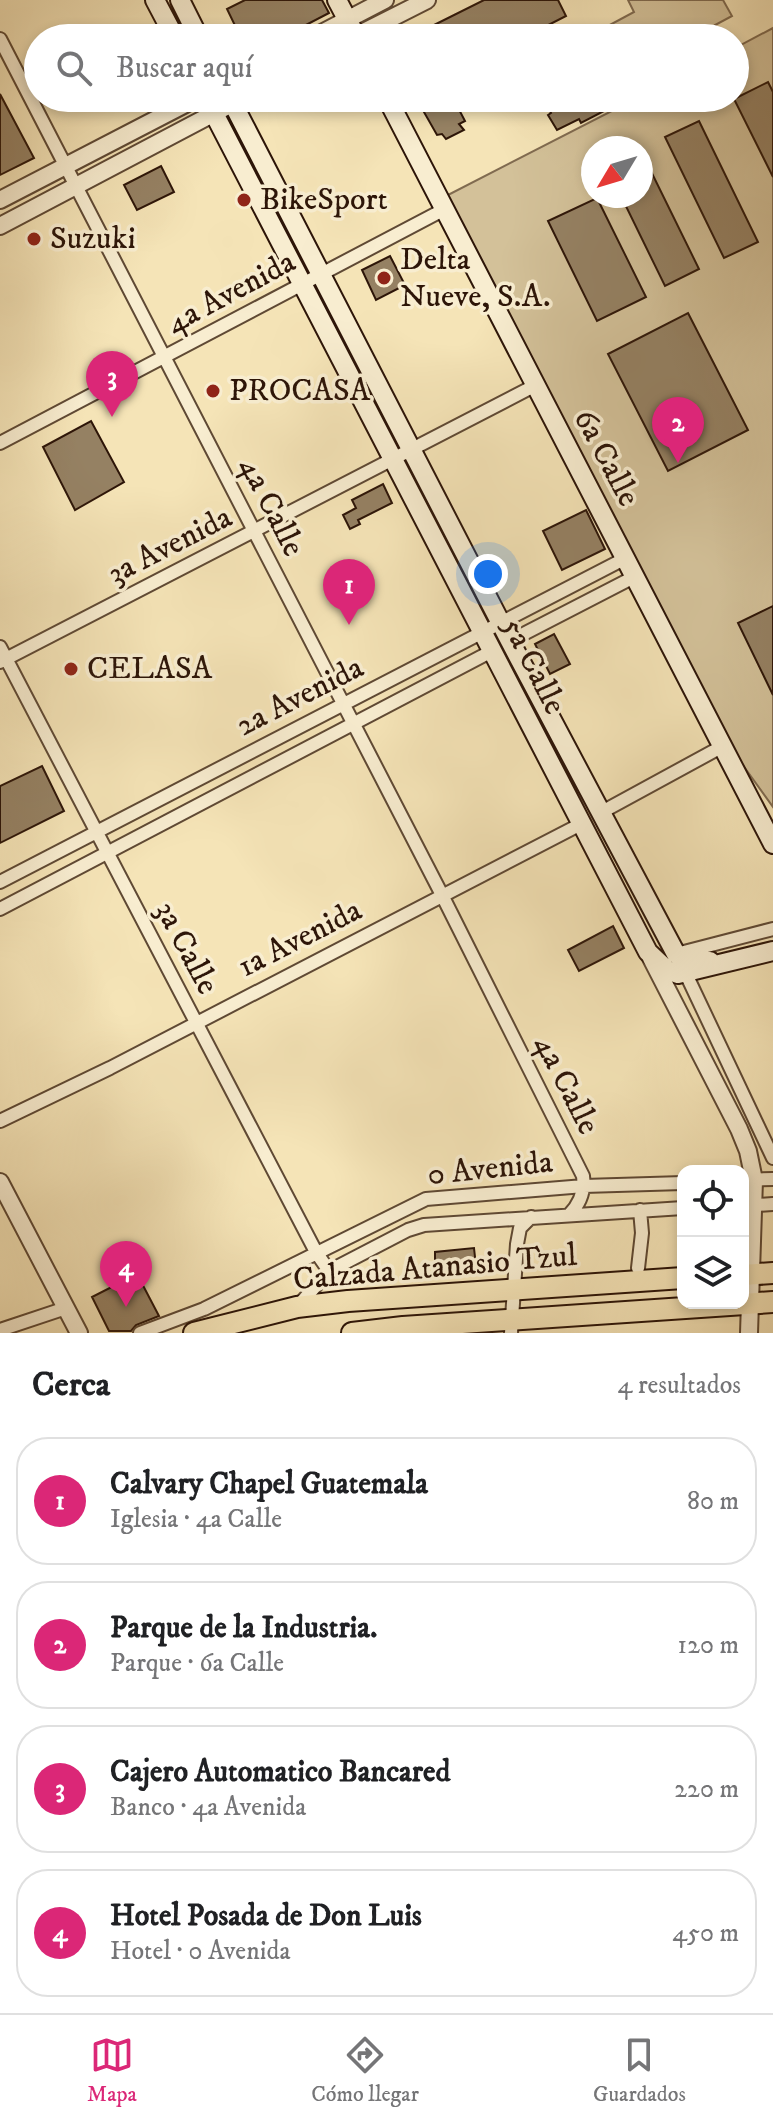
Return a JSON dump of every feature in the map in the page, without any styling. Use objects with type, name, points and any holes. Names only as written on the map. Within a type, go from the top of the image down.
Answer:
[{"type":"main road","points":[[155,0],[168,24]]},
{"type":"main road","points":[[180,0],[192,24]]},
{"type":"main road","points":[[337,0],[349,24]]},
{"type":"main road","name":"5a Calle","points":[[213,112],[648,952]]},
{"type":"main road","name":"5a Calle","points":[[241,112],[321,275],[600,813],[685,960]]},
{"type":"main road","name":"6a Calle","points":[[394,112],[773,844]]},
{"type":"main road","points":[[648,952],[667,970],[685,960],[735,960],[773,951]]},
{"type":"main road","points":[[749,1275],[773,1273]]},
{"type":"main road","name":"Calzada Atanasio Tzul","points":[[194,1333],[297,1307],[348,1301],[677,1278]]},
{"type":"main road","name":"Calzada Atanasio Tzul","points":[[352,1333],[512,1327],[773,1302]]},
{"type":"street","points":[[362,24],[385,0]]},
{"type":"street","points":[[373,24],[427,0]]},
{"type":"street","name":"4a Calle","points":[[1,43],[24,87]]},
{"type":"street","name":"4a Calle","points":[[37,112],[442,895],[583,1176],[584,1186],[576,1208],[569,1215]]},
{"type":"street","points":[[0,200],[170,112]]},
{"type":"street","points":[[0,226],[76,186],[200,112]]},
{"type":"street","name":"4a Avenida","points":[[0,443],[443,210]]},
{"type":"street","name":"3a Avenida","points":[[2,656],[394,461],[534,386]]},
{"type":"street","name":"2a Avenida","points":[[0,882],[624,559]]},
{"type":"street","points":[[510,641],[634,577]]},
{"type":"street","name":"2a Avenida","points":[[0,909],[492,651]]},
{"type":"street","name":"3a Calle","points":[[2,656],[316,1252],[329,1271]]},
{"type":"street","points":[[600,813],[723,746]]},
{"type":"street","name":"1a Avenida","points":[[0,1121],[110,1068],[581,824]]},
{"type":"street","points":[[685,960],[773,929]]},
{"type":"street","name":"5a Calle","points":[[648,952],[739,1129],[748,1151],[748,1165]]},
{"type":"street","name":"5a Calle","points":[[685,960],[773,1158]]},
{"type":"street","points":[[749,1180],[773,1179]]},
{"type":"street","points":[[0,1182],[79,1333]]},
{"type":"street","name":"0 Avenida","points":[[140,1333],[204,1309],[426,1199],[584,1186],[677,1183]]},
{"type":"street","points":[[749,1206],[773,1204]]},
{"type":"street","name":"0 Avenida","points":[[297,1307],[329,1271],[408,1230],[424,1225],[677,1208]]},
{"type":"street","points":[[638,1268],[642,1233],[640,1210]]},
{"type":"street","points":[[512,1327],[517,1244],[520,1228],[531,1217]]},
{"type":"street","name":"5a Calle","points":[[749,1294],[749,1333]]},
{"type":"street","points":[[0,1330],[66,1308]]},
{"type":"shaded area","points":[[628,0],[723,0],[732,16],[717,24],[612,24],[634,12]]},
{"type":"shaded area","points":[[773,28],[773,807],[729,746],[446,196],[610,112],[749,112],[749,41]]},
{"type":"building","points":[[245,0],[322,0],[329,13],[308,24],[234,24],[227,9]]},
{"type":"building","points":[[484,0],[558,0],[566,16],[550,24],[436,24]]},
{"type":"building","points":[[768,82],[773,92],[773,177],[740,112],[749,112],[749,92]]},
{"type":"building","points":[[0,94],[34,158],[0,175]]},
{"type":"building","points":[[424,112],[460,112],[465,121],[459,124],[464,130],[446,139],[442,134],[437,135]]},
{"type":"building","points":[[602,112],[557,130],[548,115]]},
{"type":"building","points":[[699,121],[758,242],[724,258],[665,137]]},
{"type":"building","points":[[161,166],[174,192],[137,210],[124,185]]},
{"type":"building","points":[[653,175],[699,269],[665,286],[627,208],[653,208]]},
{"type":"building","points":[[581,206],[581,208],[602,208],[646,297],[597,321],[548,221]]},
{"type":"building","name":"Delta Nueve, S.A.","points":[[390,256],[405,285],[376,300],[362,270]]},
{"type":"building","points":[[688,313],[748,430],[668,471],[608,354]]},
{"type":"building","points":[[91,421],[124,482],[75,510],[43,447]]},
{"type":"building","points":[[383,484],[392,503],[358,520],[360,524],[350,529],[343,515],[356,508],[352,500]]},
{"type":"building","points":[[586,510],[605,549],[562,570],[543,531]]},
{"type":"building","points":[[773,606],[773,695],[738,623]]},
{"type":"building","points":[[554,634],[570,664],[550,674],[535,644]]},
{"type":"building","points":[[42,766],[64,811],[0,843],[0,786]]},
{"type":"building","points":[[613,926],[624,948],[579,971],[568,950]]},
{"type":"building","points":[[474,1248],[476,1266],[435,1268],[435,1252]]},
{"type":"building","points":[[137,1274],[159,1316],[136,1325],[131,1331],[109,1331],[92,1297]]},
{"type":"place","name":"BikeSport","points":[[244,200]]},
{"type":"place","name":"Suzuki","points":[[34,239]]},
{"type":"place","name":"Delta Nueve, S.A.","points":[[384,278]]},
{"type":"place","name":"PROCASA","points":[[213,391]]},
{"type":"place","name":"Cajero Automatico Bancared","points":[[112,417]]},
{"type":"place","name":"Parque de la Industria.","points":[[678,463]]},
{"type":"place","name":"Calvary Chapel Guatemala","points":[[349,625]]},
{"type":"place","name":"CELASA","points":[[71,669]]},
{"type":"place","name":"Hotel Posada de Don Luis","points":[[126,1307]]}]
